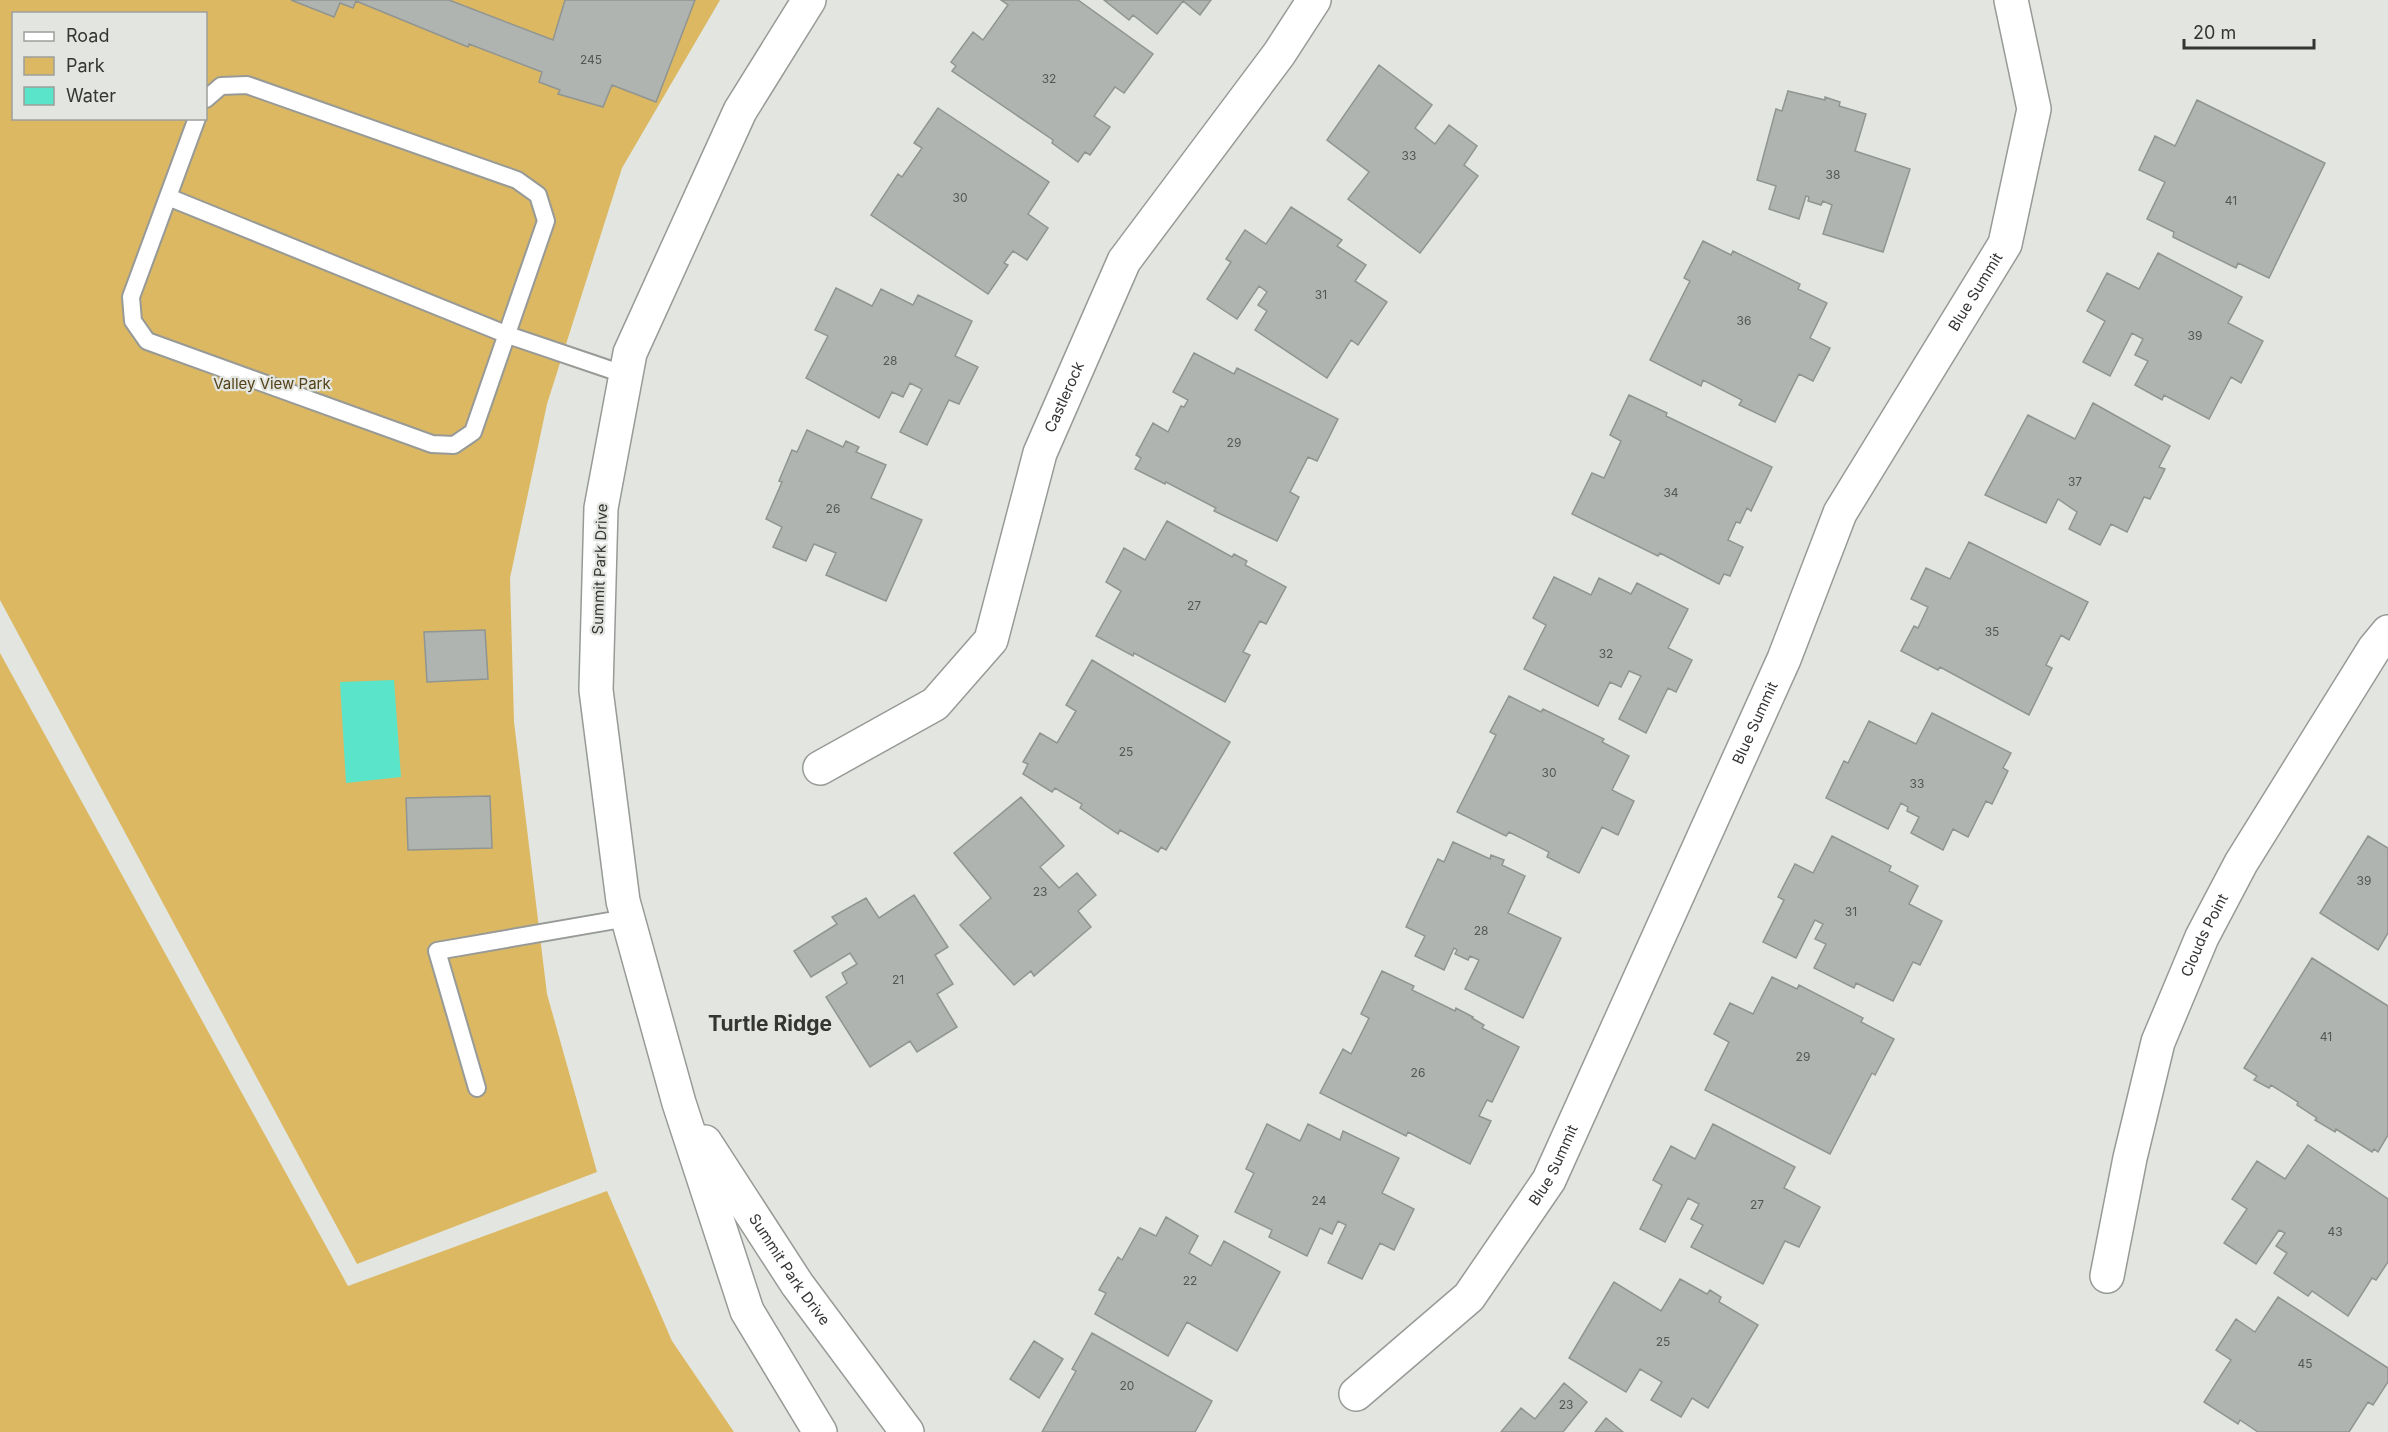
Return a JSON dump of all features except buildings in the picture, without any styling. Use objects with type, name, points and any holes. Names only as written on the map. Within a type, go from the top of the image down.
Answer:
[{"type":"street","name":"Summit Park Drive","points":[[809,0],[740,111],[630,353],[601,508],[596,690],[627,918],[680,1103],[747,1311],[820,1432]]},
{"type":"street","name":"Castlerock","points":[[820,768],[934,704],[991,640],[1040,453],[1124,261],[1279,54],[1314,0]]},
{"type":"street","name":"Blue Summit","points":[[1356,1394],[1469,1297],[1549,1180],[1784,659],[1840,513],[2005,244],[2034,109],[2011,0]]},
{"type":"street","name":"Clouds Point","points":[[2107,1276],[2130,1158],[2158,1042],[2202,937],[2241,863],[2374,649],[2388,632]]},
{"type":"street","name":"Summit Park Drive","points":[[680,1103],[797,1284],[907,1432]]},
{"type":"lane","points":[[196,120],[131,297],[133,321],[147,341],[432,444],[454,445],[473,432],[546,221],[538,195],[517,180],[247,85],[221,86],[207,98]]},
{"type":"lane","points":[[168,197],[508,335],[626,375]]},
{"type":"lane","points":[[477,1088],[437,951],[627,918]]},
{"type":"green space","name":"Valley View Park","points":[[0,0],[720,0],[622,168],[547,404],[510,578],[514,722],[547,994],[597,1172],[357,1264],[0,600]]},
{"type":"green space","points":[[0,653],[348,1286],[607,1191],[672,1341],[734,1432],[0,1432]]},
{"type":"water","points":[[394,680],[401,777],[346,783],[340,682]]},
{"type":"district","name":"Turtle Ridge","points":[[770,1024]]}]
